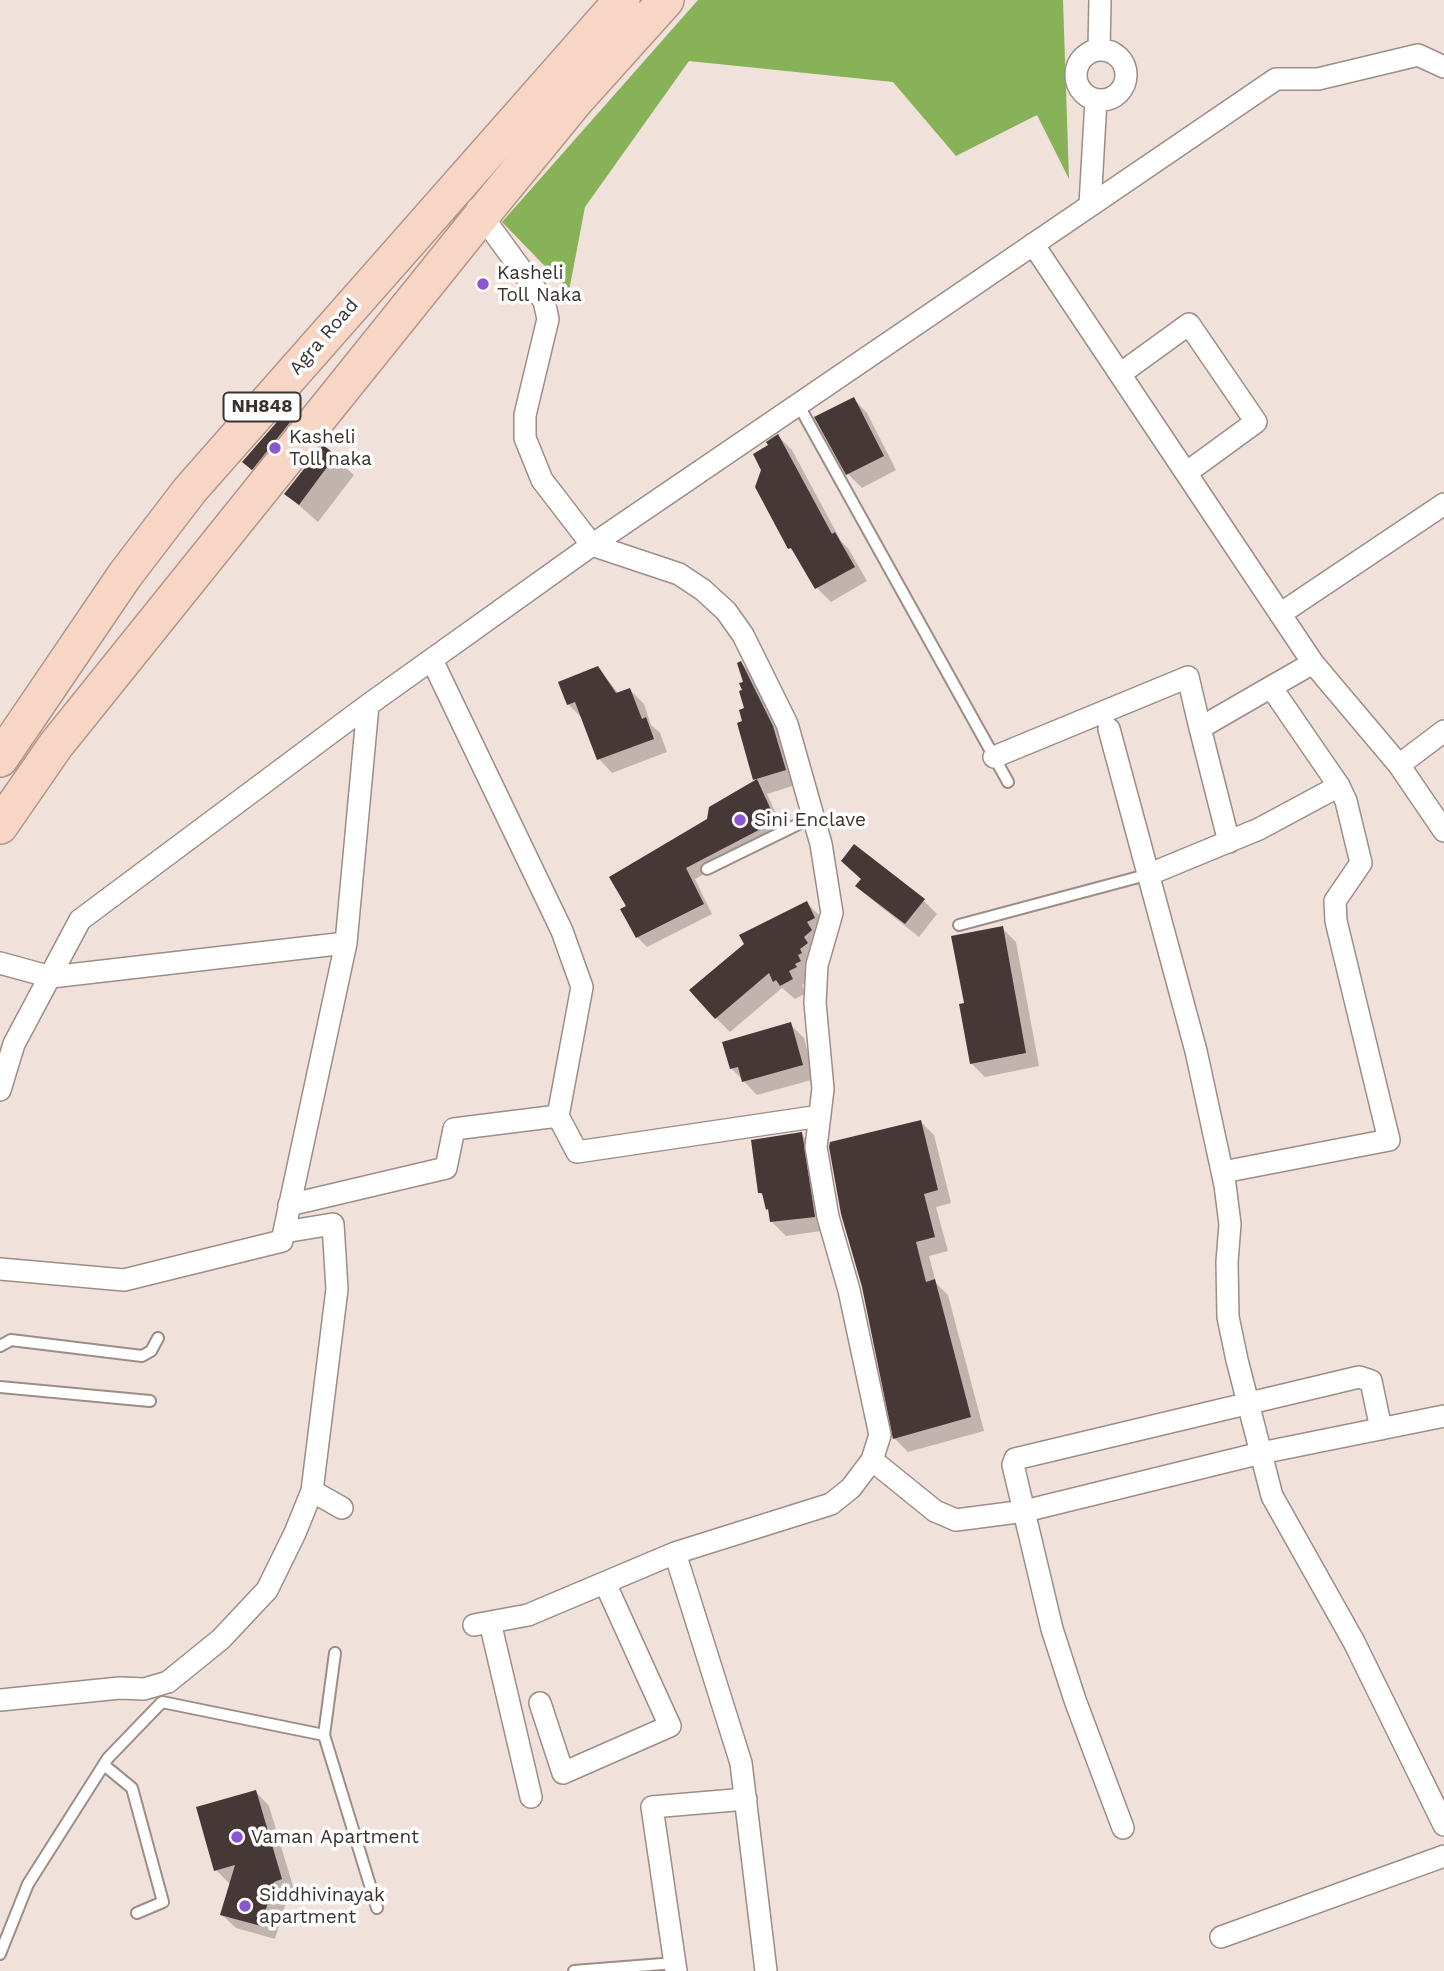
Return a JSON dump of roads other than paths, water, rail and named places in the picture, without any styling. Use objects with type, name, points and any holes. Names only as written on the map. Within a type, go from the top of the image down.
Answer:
[{"type":"highway","name":"Agra Road","points":[[565,88],[622,0]]},
{"type":"highway","name":"Agra Road","points":[[0,760],[125,575],[190,490],[457,186],[666,0]]},
{"type":"highway","name":"NH848","points":[[0,826],[56,745],[482,215],[565,88]]},
{"type":"street","points":[[1099,50],[1100,0]]},
{"type":"street","points":[[1099,50],[1115,54],[1121,60],[1126,76],[1124,85],[1113,98],[1096,100],[1089,98],[1077,86],[1076,70],[1084,56],[1099,50]]},
{"type":"street","points":[[0,1090],[14,1044],[80,920],[368,705],[592,545],[1276,79],[1318,79],[1418,55],[1444,67]]},
{"type":"street","points":[[1090,205],[1096,100]]},
{"type":"street","points":[[457,186],[482,215],[544,301],[548,319],[525,415],[524,438],[542,480],[592,545],[679,574],[703,590],[726,611],[743,635],[788,724],[821,844],[832,913],[817,965],[815,1003],[823,1089],[816,1147],[828,1217],[849,1290],[880,1435],[872,1460],[851,1488],[831,1504],[675,1553],[528,1615],[482,1623],[531,1797]]},
{"type":"street","points":[[1033,244],[1313,663],[1399,765],[1444,831]]},
{"type":"street","points":[[1120,374],[1189,324],[1256,422],[1186,473]]},
{"type":"street","points":[[1280,614],[1444,504]]},
{"type":"street","points":[[432,660],[562,931],[582,987],[558,1116],[577,1152],[820,1116]]},
{"type":"street","points":[[1200,727],[1313,663]]},
{"type":"street","points":[[994,757],[1188,677],[1228,842]]},
{"type":"street","points":[[1223,1172],[1390,1140],[1336,921],[1335,901],[1361,863],[1346,801],[1339,786],[1271,687]]},
{"type":"street","points":[[0,1269],[124,1280],[282,1241],[346,943],[368,705]]},
{"type":"street","points":[[1109,729],[1196,1051],[1223,1172],[1230,1224],[1227,1262],[1228,1317],[1272,1496],[1354,1642],[1444,1825]]},
{"type":"street","points":[[1399,765],[1444,731]]},
{"type":"street","points":[[1150,874],[1259,829],[1339,786]]},
{"type":"street","points":[[0,963],[51,977],[346,943]]},
{"type":"street","points":[[289,1206],[446,1168],[454,1129],[558,1116]]},
{"type":"street","points":[[0,1700],[120,1688],[144,1689],[168,1682],[221,1639],[267,1590],[312,1491],[337,1289],[333,1224],[284,1232]]},
{"type":"street","points":[[1123,1828],[1075,1700],[1052,1629],[1013,1465],[1015,1459],[1359,1377],[1371,1381],[1381,1429]]},
{"type":"street","points":[[872,1460],[935,1511],[956,1520],[1025,1511],[1261,1453],[1444,1416]]},
{"type":"street","points":[[312,1491],[342,1508]]},
{"type":"street","points":[[675,1553],[741,1763],[766,1971]]},
{"type":"street","points":[[540,1703],[563,1773],[670,1726],[605,1583]]},
{"type":"street","points":[[676,1967],[653,1807],[746,1799]]},
{"type":"street","points":[[1222,1937],[1444,1856]]},
{"type":"lane","points":[[798,404],[1008,782]]},
{"type":"lane","points":[[707,869],[813,817]]},
{"type":"lane","points":[[959,925],[1150,874]]},
{"type":"lane","points":[[0,1346],[10,1340],[142,1356],[151,1351],[158,1338]]},
{"type":"lane","points":[[0,1387],[150,1401]]},
{"type":"lane","points":[[335,1653],[324,1735],[377,1908]]},
{"type":"lane","points":[[0,1954],[28,1884],[104,1765],[162,1702],[324,1735]]},
{"type":"lane","points":[[104,1765],[132,1788],[163,1902],[137,1913]]},
{"type":"lane","points":[[573,1971],[676,1967]]},
{"type":"place","name":"Kasheli Toll Naka","points":[[483,284]]},
{"type":"place","name":"Kasheli Toll naka","points":[[275,448]]},
{"type":"place","name":"Sini Enclave","points":[[740,820]]},
{"type":"place","name":"Vaman Apartment","points":[[237,1837]]},
{"type":"place","name":"Siddhivinayak apartment","points":[[245,1906]]}]
